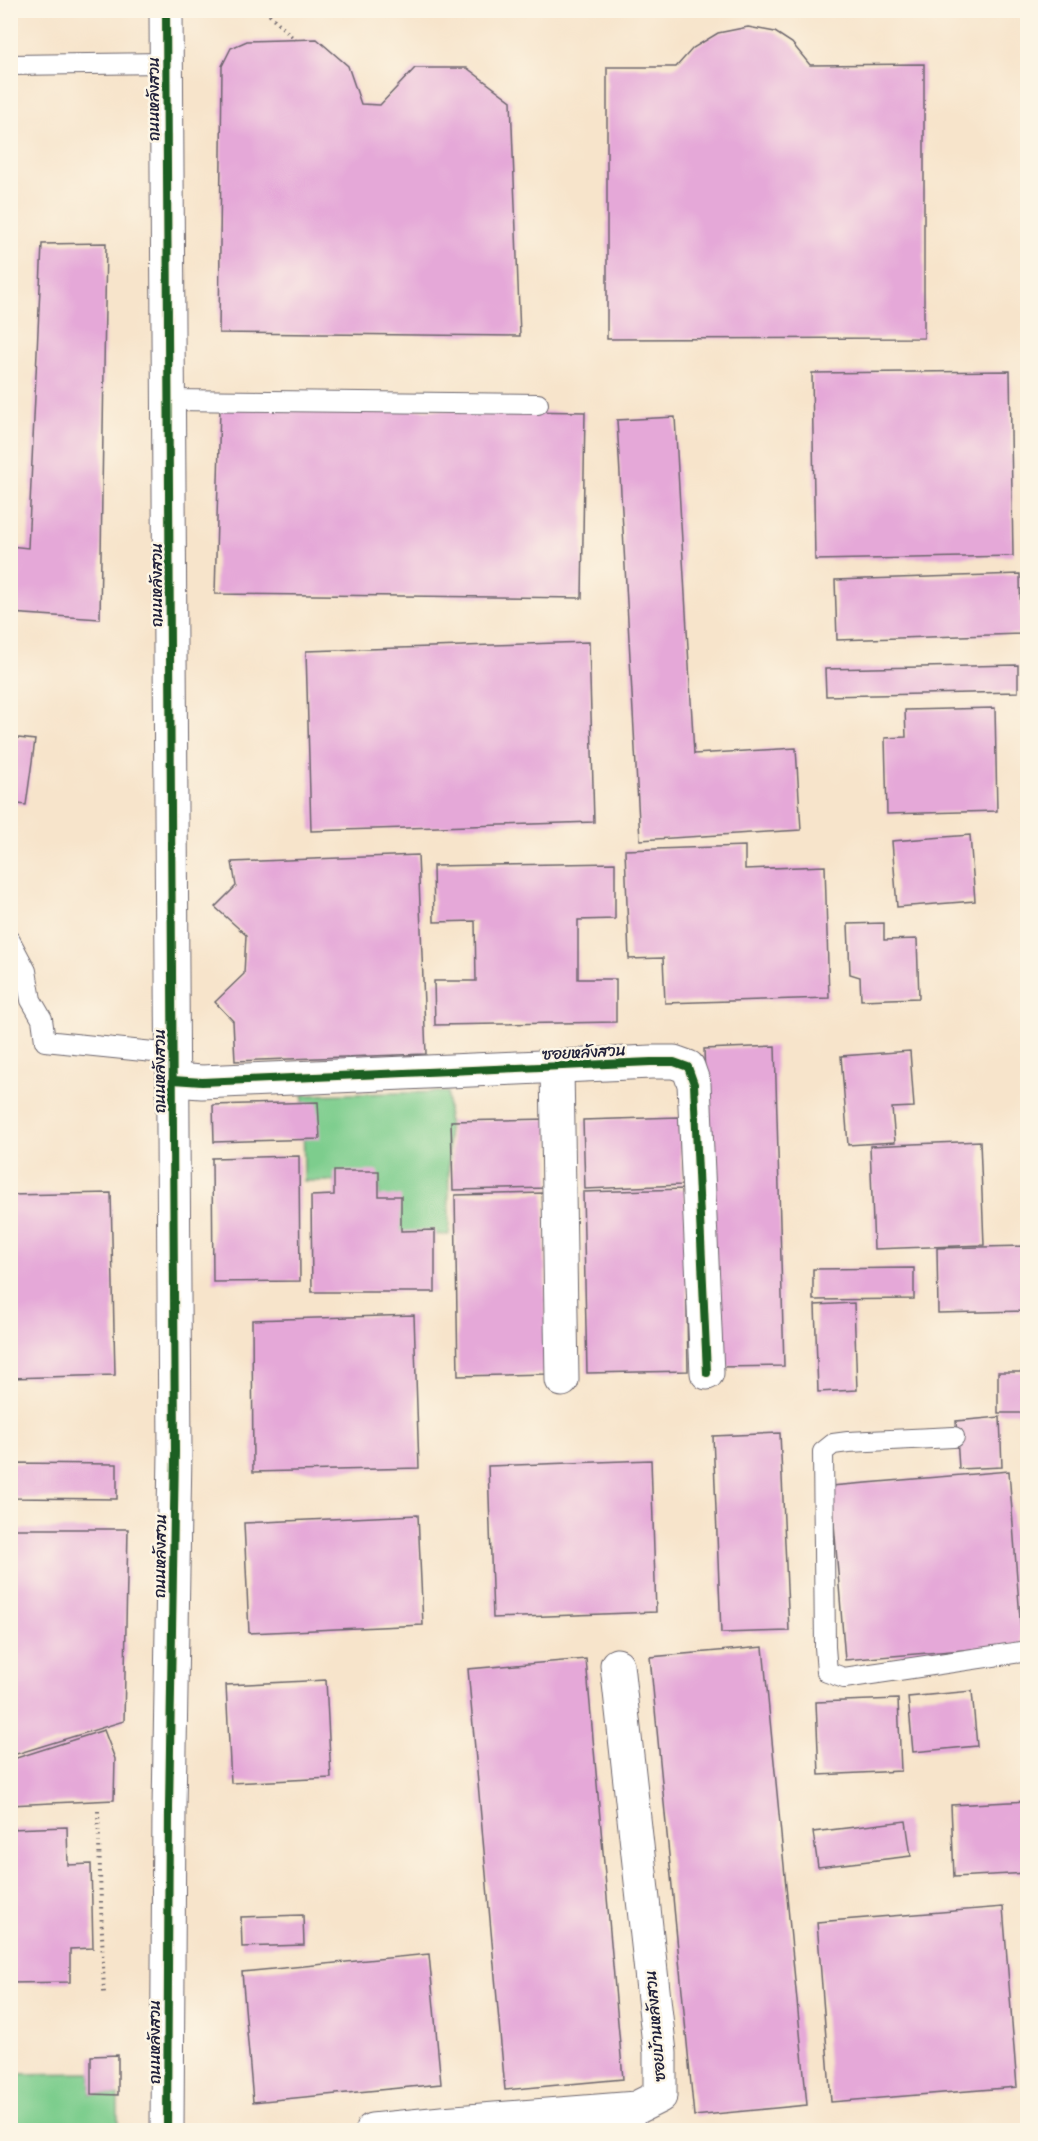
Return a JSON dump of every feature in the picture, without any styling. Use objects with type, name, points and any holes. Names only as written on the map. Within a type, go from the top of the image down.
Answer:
[{"type":"street","name":"ถนนหลังสวน","points":[[166,10],[176,1452],[169,1832],[167,2130]]},
{"type":"street","name":"ซอยหลังสวน","points":[[173,1067],[202,1082],[651,1062],[674,1062],[688,1067],[694,1084],[707,1374]]},
{"type":"street","name":"ซอยหลังสวน","points":[[557,1067],[562,1380]]},
{"type":"street","name":"ซอยบ้านหลังสวน","points":[[372,2130],[636,2109],[660,2096],[660,2053],[617,1665]]},
{"type":"lane","points":[[10,65],[166,63]]},
{"type":"lane","points":[[170,400],[538,404]]},
{"type":"lane","points":[[10,941],[26,971],[31,1000],[42,1019],[45,1041],[173,1067]]},
{"type":"lane","points":[[954,1437],[848,1442],[833,1444],[823,1452],[827,1672],[844,1678],[1028,1651]]},
{"type":"path","points":[[265,10],[295,40]]},
{"type":"path","points":[[98,1811],[104,1994]]},
{"type":"green space","points":[[448,1092],[449,1235],[379,1232],[379,1181],[304,1181],[303,1095]]},
{"type":"green space","points":[[91,2073],[91,2094],[118,2095],[118,2130],[11,2130],[10,2074]]},
{"type":"building","points":[[748,27],[775,32],[792,43],[810,65],[924,64],[924,338],[607,339],[607,67],[676,67],[693,48],[718,33]]},
{"type":"building","points":[[317,39],[348,66],[361,104],[380,105],[415,68],[467,68],[511,101],[520,336],[219,333],[222,66],[231,48],[247,41]]},
{"type":"building","points":[[106,243],[100,619],[10,613],[10,546],[28,548],[42,244]]},
{"type":"building","points":[[1010,371],[1013,556],[815,560],[812,373]]},
{"type":"building","points":[[220,407],[585,412],[582,598],[215,594]]},
{"type":"building","points":[[675,417],[694,754],[796,748],[801,830],[640,840],[617,420]]},
{"type":"building","points":[[1020,574],[1021,634],[837,640],[835,580]]},
{"type":"building","points":[[589,642],[594,822],[311,831],[306,651]]},
{"type":"building","points":[[1018,665],[1018,692],[826,696],[825,669]]},
{"type":"building","points":[[995,708],[997,811],[887,814],[885,738],[906,737],[905,710]]},
{"type":"building","points":[[10,737],[35,740],[26,805],[10,803]]},
{"type":"building","points":[[970,835],[975,901],[897,907],[892,841]]},
{"type":"building","points":[[745,846],[745,869],[825,866],[829,998],[665,1003],[663,958],[629,959],[625,850]]},
{"type":"building","points":[[418,855],[426,1054],[235,1061],[233,1021],[215,1002],[244,974],[246,935],[215,907],[236,886],[232,862]]},
{"type":"building","points":[[615,863],[615,919],[578,920],[578,979],[616,979],[616,1022],[435,1025],[434,981],[476,981],[475,921],[434,922],[433,866]]},
{"type":"building","points":[[884,923],[884,940],[917,939],[919,998],[861,1000],[860,977],[850,974],[848,924]]},
{"type":"building","points":[[775,1046],[784,1366],[716,1367],[704,1049]]},
{"type":"building","points":[[910,1051],[914,1107],[892,1108],[895,1142],[848,1145],[841,1056]]},
{"type":"building","points":[[318,1102],[320,1139],[214,1142],[213,1105]]},
{"type":"building","points":[[679,1117],[682,1185],[585,1189],[583,1120]]},
{"type":"building","points":[[548,1119],[549,1188],[453,1190],[451,1121]]},
{"type":"building","points":[[980,1141],[984,1245],[874,1249],[870,1146]]},
{"type":"building","points":[[299,1156],[300,1281],[213,1282],[212,1158]]},
{"type":"building","points":[[334,1171],[379,1171],[379,1196],[401,1196],[401,1231],[435,1230],[435,1292],[312,1292],[311,1196],[334,1195]]},
{"type":"building","points":[[685,1189],[688,1371],[587,1373],[583,1192]]},
{"type":"building","points":[[111,1193],[115,1375],[10,1378],[10,1195]]},
{"type":"building","points":[[544,1193],[547,1374],[458,1376],[455,1195]]},
{"type":"building","points":[[1028,1246],[1028,1311],[938,1313],[937,1248]]},
{"type":"building","points":[[914,1268],[914,1299],[813,1300],[813,1269]]},
{"type":"building","points":[[854,1303],[857,1390],[818,1392],[815,1305]]},
{"type":"building","points":[[414,1315],[419,1468],[253,1472],[252,1320]]},
{"type":"building","points":[[998,1372],[1028,1372],[1028,1413],[998,1413]]},
{"type":"building","points":[[1000,1417],[1002,1467],[959,1469],[956,1421]]},
{"type":"building","points":[[780,1433],[789,1631],[721,1633],[713,1436]]},
{"type":"building","points":[[651,1460],[656,1612],[493,1618],[488,1466]]},
{"type":"building","points":[[10,1463],[117,1464],[117,1499],[10,1498]]},
{"type":"building","points":[[1009,1471],[1022,1645],[845,1660],[831,1486]]},
{"type":"building","points":[[418,1515],[423,1625],[249,1633],[244,1523]]},
{"type":"building","points":[[10,1529],[128,1529],[124,1721],[10,1756]]},
{"type":"building","points":[[763,1647],[807,2105],[694,2116],[650,1657]]},
{"type":"building","points":[[586,1659],[623,2079],[505,2090],[468,1669]]},
{"type":"building","points":[[326,1680],[331,1778],[231,1783],[226,1685]]},
{"type":"building","points":[[972,1691],[977,1746],[913,1752],[908,1697]]},
{"type":"building","points":[[898,1699],[901,1771],[819,1775],[816,1702]]},
{"type":"building","points":[[104,1730],[115,1759],[114,1800],[10,1805],[10,1760]]},
{"type":"building","points":[[1028,1801],[1028,1873],[954,1877],[951,1805]]},
{"type":"building","points":[[906,1821],[911,1856],[818,1867],[813,1832]]},
{"type":"building","points":[[67,1827],[68,1865],[91,1864],[93,1948],[70,1949],[70,1982],[10,1983],[10,1829]]},
{"type":"building","points":[[1003,1907],[1017,2087],[831,2102],[817,1922]]},
{"type":"building","points":[[303,1915],[304,1945],[242,1947],[241,1917]]},
{"type":"building","points":[[429,1954],[441,2084],[253,2102],[242,1972]]},
{"type":"building","points":[[118,2055],[118,2095],[91,2094],[91,2056]]},
{"type":"cycle path","points":[[166,10],[175,1452],[167,2130]]},
{"type":"cycle path","points":[[173,1080],[202,1082],[651,1062],[674,1062],[688,1067],[694,1084],[707,1373]]}]
